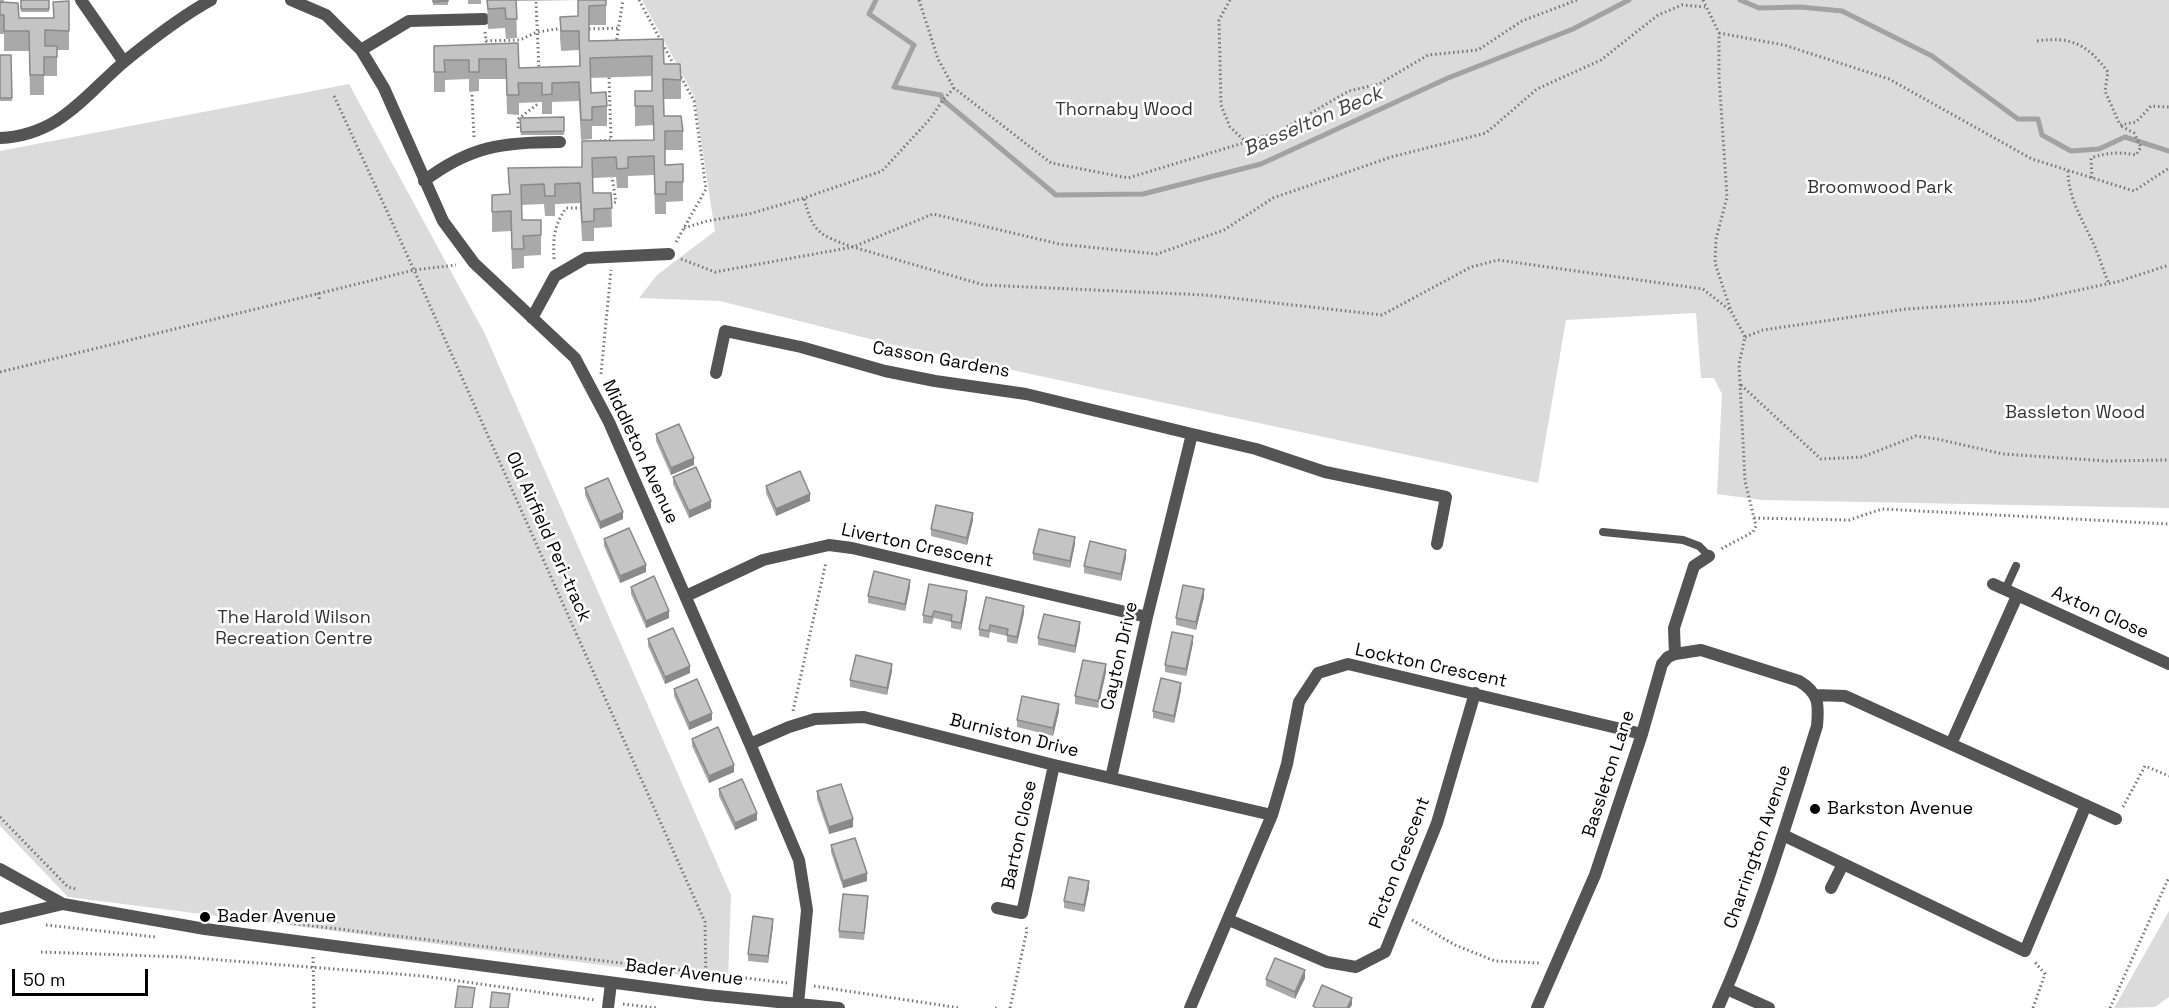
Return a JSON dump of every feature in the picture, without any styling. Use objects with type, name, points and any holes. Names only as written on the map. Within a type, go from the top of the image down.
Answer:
[{"type":"street","points":[[81,0],[124,62]]},
{"type":"street","points":[[0,138],[11,138],[46,128],[75,109],[124,62],[186,13],[211,0]]},
{"type":"street","name":"Middleton Avenue","points":[[292,0],[326,15],[361,50],[384,88],[443,221],[474,262],[575,358],[598,402],[686,596],[799,860],[807,910],[798,1004]]},
{"type":"street","points":[[361,50],[409,21],[484,19]]},
{"type":"street","points":[[424,181],[444,165],[492,146],[517,142],[560,142]]},
{"type":"street","points":[[532,318],[555,276],[586,258],[669,254]]},
{"type":"street","name":"Casson Gardens","points":[[716,373],[725,331],[801,347],[885,371],[935,381],[1026,394],[1256,449],[1325,472],[1446,497],[1437,544]]},
{"type":"street","name":"Cayton Drive","points":[[1111,778],[1147,617],[1192,434]]},
{"type":"street","name":"Liverton Crescent","points":[[686,596],[763,561],[829,545],[852,548],[1147,617]]},
{"type":"street","points":[[1709,556],[1694,566],[1674,628],[1675,654],[1701,650],[1799,681],[1809,687],[1815,695],[1845,696],[2116,819]]},
{"type":"street","name":"Axton Close","points":[[1993,584],[2169,664]]},
{"type":"street","points":[[1951,744],[2017,596]]},
{"type":"street","name":"Bassleton Lane","points":[[1537,1008],[1595,875],[1642,734],[1662,664],[1668,657],[1675,654]]},
{"type":"street","name":"Lockton Crescent","points":[[1190,1008],[1272,815],[1287,764],[1299,702],[1318,673],[1348,664],[1642,734]]},
{"type":"street","name":"Picton Crescent","points":[[1229,920],[1327,962],[1356,967],[1384,952],[1437,823],[1475,693]]},
{"type":"street","name":"Charrington Avenue","points":[[1718,1008],[1756,916],[1817,726],[1818,709],[1815,695]]},
{"type":"street","name":"Burniston Drive","points":[[750,744],[789,727],[815,720],[864,717],[1054,765],[1272,815]]},
{"type":"street","name":"Barton Close","points":[[997,908],[1022,913],[1054,765]]},
{"type":"street","points":[[1783,835],[2025,951],[2086,805]]},
{"type":"street","points":[[1831,888],[1843,864]]},
{"type":"street","name":"Bader Avenue","points":[[0,869],[63,904],[205,929],[706,995],[838,1008]]},
{"type":"street","name":"Bader Avenue","points":[[0,919],[63,904]]},
{"type":"street","points":[[608,1005],[611,983]]},
{"type":"street","points":[[1727,989],[1769,1008]]},
{"type":"lane","points":[[1603,532],[1683,540],[1699,546],[1709,556]]},
{"type":"lane","points":[[2005,590],[2016,567]]},
{"type":"path","points":[[615,50],[623,0]]},
{"type":"path","points":[[639,0],[694,101],[706,189],[669,254],[715,272],[853,247],[933,214],[1059,244],[1157,254],[1224,230],[1273,198],[1391,157],[1486,133],[1537,89],[1601,60],[1658,15],[1682,5],[1705,7]]},
{"type":"path","points":[[919,0],[938,59],[954,88],[1051,163],[1128,178],[1276,133],[1349,91],[1379,84],[1428,55],[1478,50],[1522,21],[1577,0]]},
{"type":"path","points":[[1230,0],[1219,20],[1221,105],[1230,127],[1246,142]]},
{"type":"path","points":[[1703,1],[1719,33],[1719,76],[1726,197],[1716,239],[1715,262],[1731,312],[1745,337],[1739,364],[1745,481],[1756,526],[1753,532],[1709,556]]},
{"type":"path","points":[[536,2],[539,78]]},
{"type":"path","points":[[484,19],[486,41],[520,40],[537,32],[569,28]]},
{"type":"path","points":[[589,29],[620,28]]},
{"type":"path","points":[[1719,33],[1784,45],[1889,79],[2032,159],[2134,191],[2169,168]]},
{"type":"path","points":[[2037,41],[2059,38],[2074,42],[2097,58],[2108,72],[2105,91],[2120,125],[2134,133],[2141,147],[2136,155],[2107,152],[2091,158],[2092,178]]},
{"type":"path","points":[[589,142],[611,140],[609,77]]},
{"type":"path","points":[[684,228],[707,221],[749,214],[882,171],[930,119],[954,88]]},
{"type":"path","points":[[472,95],[474,153]]},
{"type":"path","name":"Old Airfield Peri-track","points":[[334,96],[705,922],[706,995]]},
{"type":"path","points":[[517,142],[518,119],[539,103]]},
{"type":"path","points":[[2120,125],[2136,122],[2151,106],[2169,106]]},
{"type":"path","points":[[2068,171],[2068,186],[2109,284]]},
{"type":"path","points":[[605,205],[616,202],[612,177]]},
{"type":"path","points":[[804,198],[810,221],[825,237],[984,285],[1205,295],[1382,315],[1471,267],[1498,260],[1702,289],[1731,312]]},
{"type":"path","points":[[555,276],[553,233],[566,208],[581,208]]},
{"type":"path","points":[[598,402],[613,257]]},
{"type":"path","points":[[0,372],[414,270],[474,262]]},
{"type":"path","points":[[1745,337],[1763,330],[1906,309],[2029,301],[2109,284],[2169,265]]},
{"type":"path","points":[[318,293],[320,302]]},
{"type":"path","points":[[1741,385],[1821,459],[1862,457],[1916,436],[2003,454],[2107,461],[2169,460]]},
{"type":"path","points":[[1754,518],[1849,520],[1882,509],[2169,524]]},
{"type":"path","points":[[789,727],[829,545]]},
{"type":"path","points":[[2116,819],[2145,766],[2169,776]]},
{"type":"path","points":[[0,817],[68,887],[84,892]]},
{"type":"path","points":[[2110,1008],[2169,877]]},
{"type":"path","name":"Barton Close","points":[[1010,1008],[1027,930],[1022,913]]},
{"type":"path","points":[[1400,913],[1455,945],[1495,961],[1557,964]]},
{"type":"path","points":[[270,921],[800,984],[960,1008]]},
{"type":"path","points":[[312,926],[314,1008]]},
{"type":"path","points":[[2025,951],[2045,974],[2033,1008]]},
{"type":"path","points":[[41,952],[182,957],[423,976],[608,1005],[657,1008]]},
{"type":"green space","name":"Broomwood Park","points":[[642,0],[2169,0],[2169,508],[1761,500],[1717,494],[1722,394],[1714,378],[1701,378],[1696,313],[1566,320],[1538,483],[886,343],[720,301],[639,298],[657,275],[715,231],[694,96]]},
{"type":"green space","name":"The Harold Wilson Recreation Centre","points":[[349,84],[485,334],[731,895],[728,981],[68,897],[0,826],[0,151]]},
{"type":"green space","points":[[2169,911],[2169,997],[2155,1007],[2114,1008]]},
{"type":"building","points":[[21,0],[49,0],[49,9],[21,9]]},
{"type":"building","points":[[487,0],[516,0],[517,19],[506,19],[505,8],[488,9]]},
{"type":"building","points":[[578,0],[606,0],[606,5],[589,6],[589,41],[663,39],[664,64],[680,64],[681,80],[663,79],[664,116],[681,116],[683,131],[665,131],[665,165],[683,164],[683,182],[666,182],[666,194],[655,194],[654,156],[628,157],[628,168],[617,169],[616,157],[592,158],[593,193],[611,193],[612,208],[594,209],[594,221],[582,222],[580,183],[555,184],[555,196],[545,196],[544,184],[521,185],[522,220],[541,220],[541,235],[523,236],[524,249],[512,249],[511,211],[492,212],[492,195],[510,194],[508,168],[582,167],[582,141],[654,140],[653,106],[635,106],[635,91],[652,91],[652,56],[590,58],[591,93],[606,92],[607,106],[592,107],[592,120],[581,120],[579,82],[552,83],[552,94],[542,95],[542,83],[518,83],[519,95],[507,95],[506,59],[479,59],[479,72],[469,72],[469,60],[444,60],[445,72],[434,72],[434,46],[518,43],[519,68],[580,66],[579,31],[561,31],[560,17],[578,16]]},
{"type":"building","points":[[69,1],[69,31],[45,30],[45,46],[57,46],[57,57],[44,57],[44,75],[30,75],[29,31],[4,31],[4,15],[0,15],[0,2],[18,3],[19,18],[54,18],[53,2]]},
{"type":"building","points":[[0,55],[11,55],[12,98],[0,98]]},
{"type":"building","points":[[564,117],[564,131],[521,132],[520,118]]},
{"type":"building","points":[[679,424],[694,458],[671,468],[656,434]]},
{"type":"building","points":[[696,467],[711,501],[689,511],[673,477]]},
{"type":"building","points":[[800,471],[810,494],[776,509],[766,486]]},
{"type":"building","points":[[608,478],[623,512],[600,522],[585,488]]},
{"type":"building","points":[[936,505],[973,513],[967,538],[931,529]]},
{"type":"building","points":[[629,528],[646,565],[620,576],[604,539]]},
{"type":"building","points":[[1039,529],[1075,537],[1070,561],[1033,553]]},
{"type":"building","points":[[1090,541],[1126,550],[1121,574],[1084,566]]},
{"type":"building","points":[[874,571],[910,580],[905,604],[868,596]]},
{"type":"building","points":[[654,576],[669,611],[646,621],[631,587]]},
{"type":"building","points":[[929,584],[967,591],[961,623],[951,621],[952,615],[934,611],[932,617],[923,615]]},
{"type":"building","points":[[1183,585],[1204,589],[1196,622],[1176,618]]},
{"type":"building","points":[[986,597],[1024,606],[1017,637],[1007,635],[1008,629],[990,625],[989,631],[979,629]]},
{"type":"building","points":[[1044,614],[1080,622],[1075,646],[1038,638]]},
{"type":"building","points":[[673,628],[690,666],[665,677],[648,639]]},
{"type":"building","points":[[1172,632],[1193,636],[1186,669],[1165,665]]},
{"type":"building","points":[[856,655],[892,664],[887,688],[850,680]]},
{"type":"building","points":[[1083,660],[1106,664],[1098,701],[1075,696]]},
{"type":"building","points":[[1161,678],[1181,683],[1174,716],[1153,711]]},
{"type":"building","points":[[697,679],[712,713],[689,723],[674,689]]},
{"type":"building","points":[[1022,696],[1059,704],[1053,728],[1017,720]]},
{"type":"building","points":[[718,727],[734,765],[709,776],[692,739]]},
{"type":"building","points":[[742,779],[757,813],[735,823],[719,789]]},
{"type":"building","points":[[841,784],[853,819],[829,827],[817,791]]},
{"type":"building","points":[[855,838],[867,873],[843,881],[831,845]]},
{"type":"building","points":[[1069,877],[1089,881],[1084,905],[1064,901]]},
{"type":"building","points":[[843,894],[868,896],[864,933],[839,931]]},
{"type":"building","points":[[753,916],[773,919],[768,956],[748,954]]},
{"type":"building","points":[[1275,958],[1305,970],[1295,992],[1266,979]]},
{"type":"building","points":[[1322,985],[1352,998],[1347,1008],[1316,1008],[1313,1006]]},
{"type":"building","points":[[458,986],[475,988],[472,1008],[455,1008]]},
{"type":"building","points":[[492,992],[510,994],[508,1008],[490,1008]]},
{"type":"waterway","name":"Basselton Beck","points":[[876,0],[869,14],[914,45],[894,87],[941,95],[943,100],[1056,195],[1143,194],[1261,164],[1448,78],[1573,29],[1629,0]]},
{"type":"waterway","name":"Basselton Beck","points":[[1740,0],[1759,8],[1800,7],[1842,11],[1932,56],[2018,119],[2038,119],[2042,135],[2071,151],[2099,149],[2125,137],[2169,151]]},
{"type":"place","name":"Barkston Avenue","points":[[1815,809]]},
{"type":"place","name":"Bader Avenue","points":[[205,917]]},
{"type":"park label","name":"Thornaby Wood","points":[[1124,110]]},
{"type":"park label","name":"Bassleton Wood","points":[[2075,413]]}]
